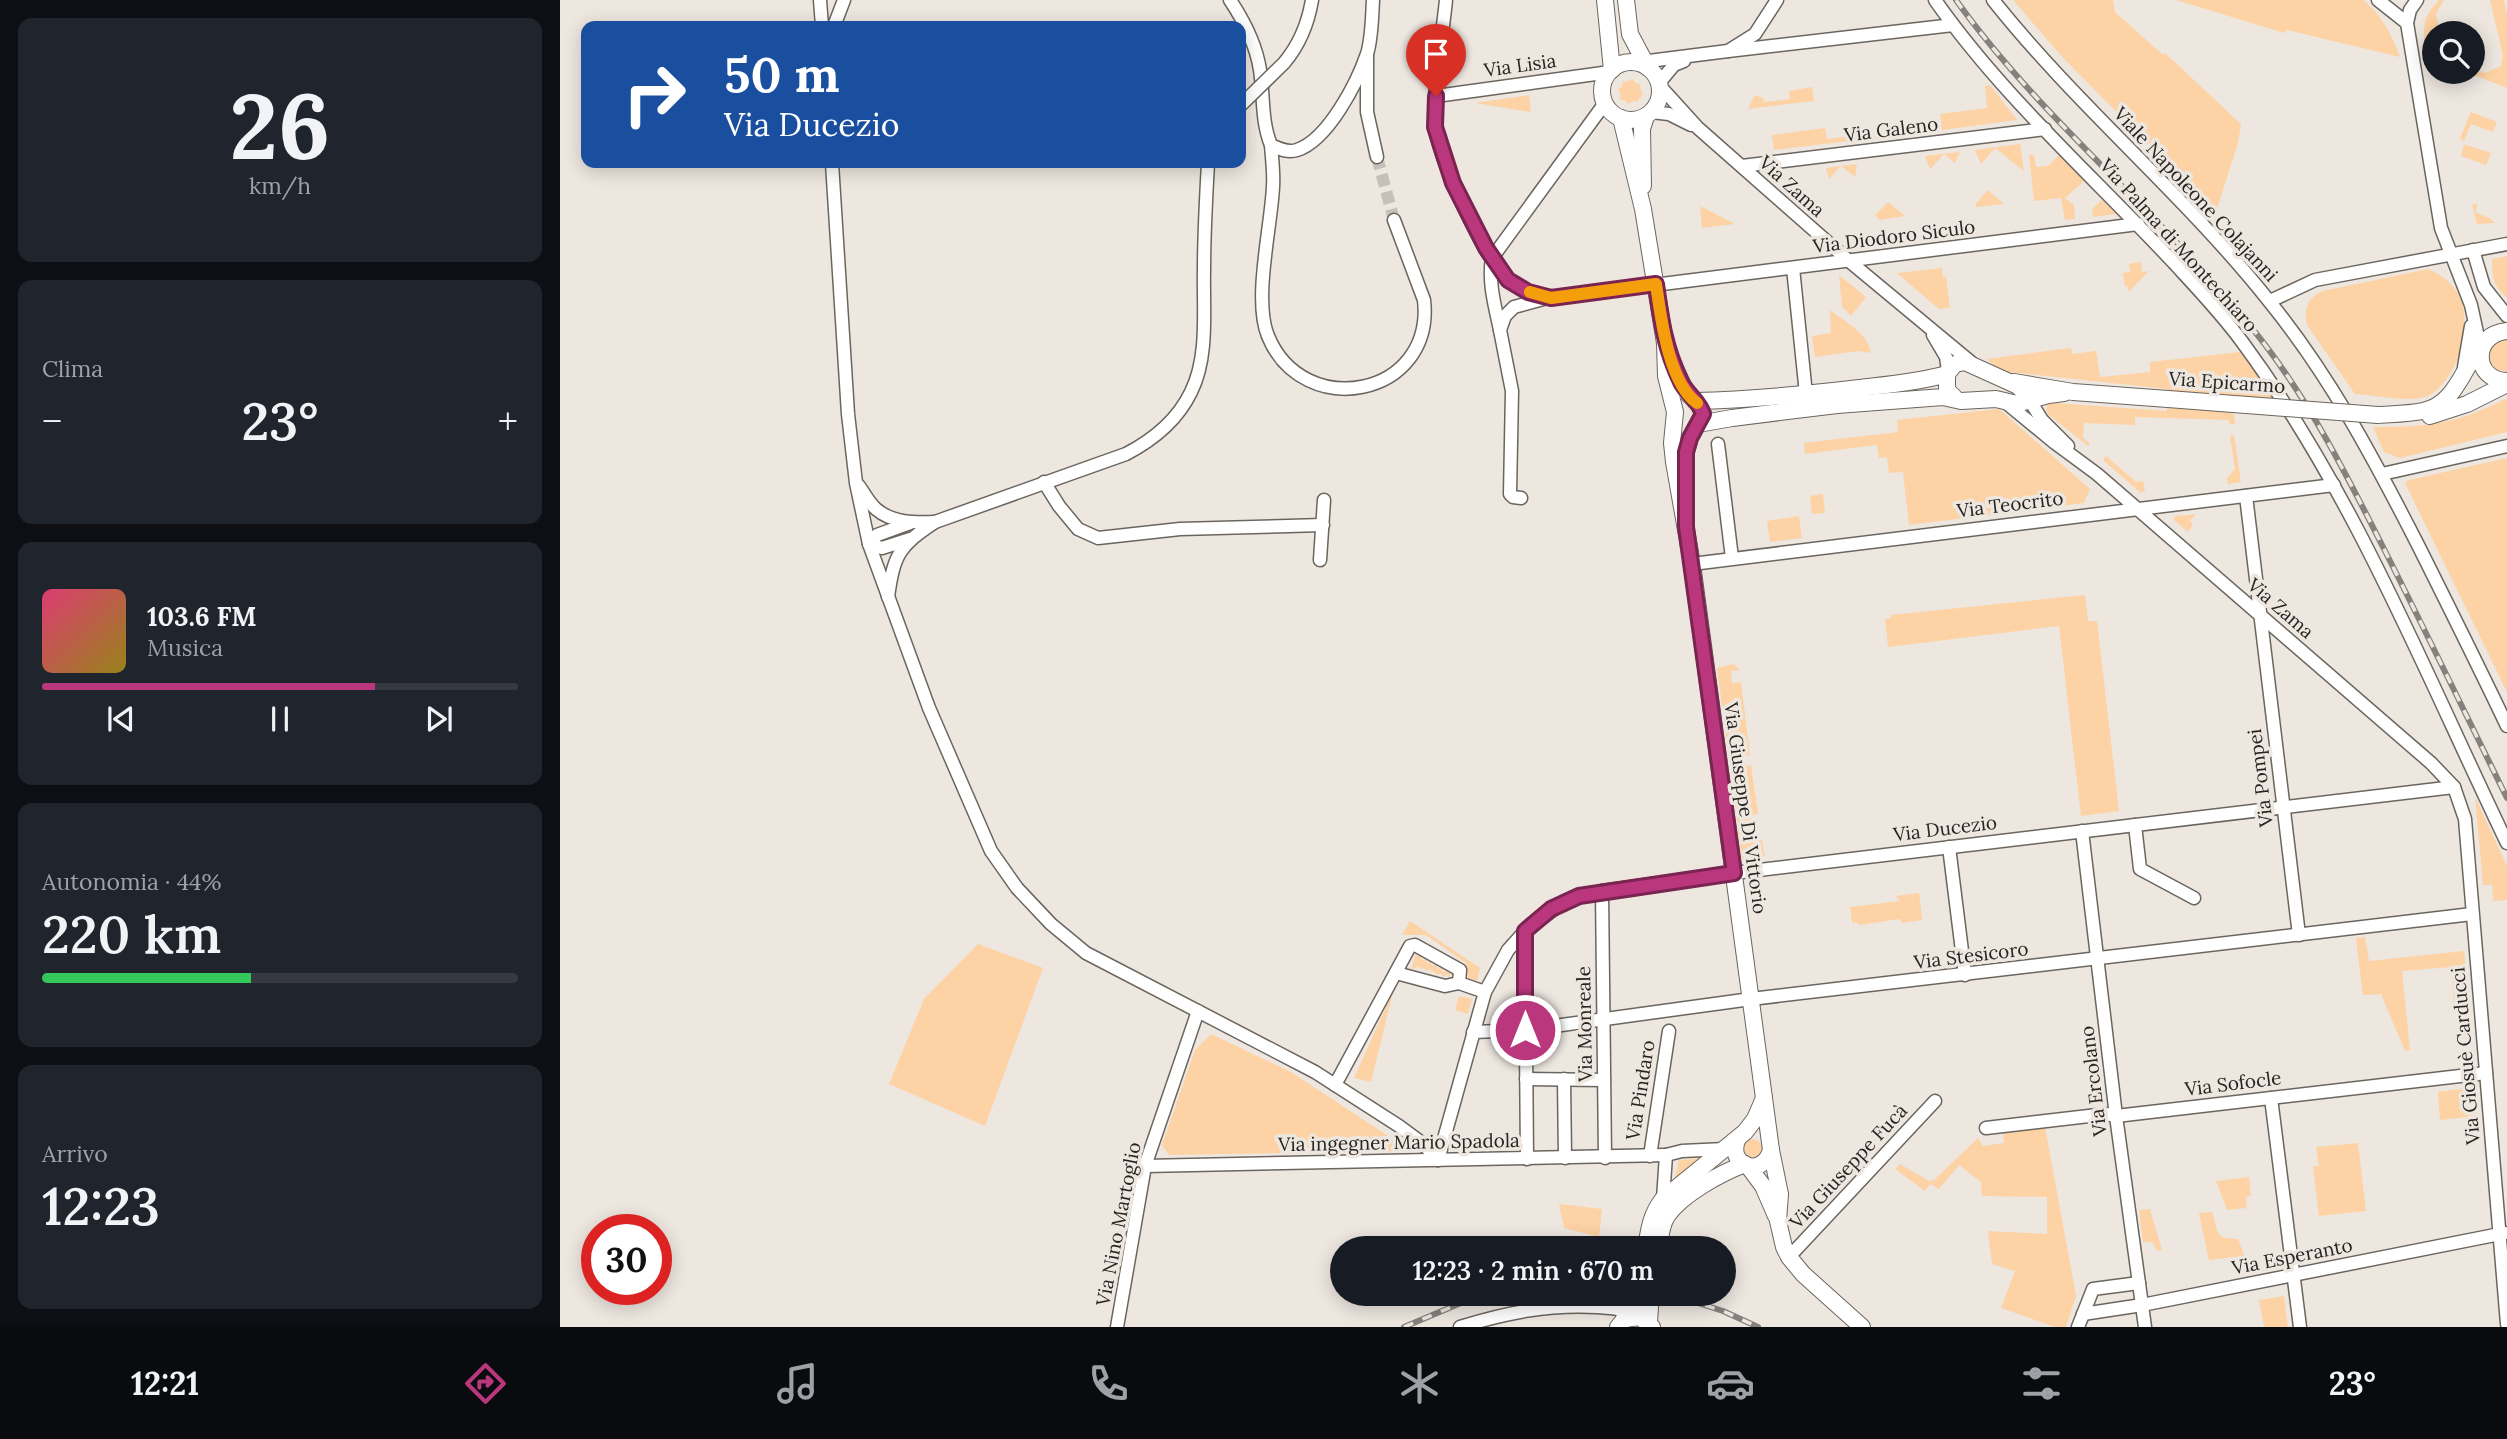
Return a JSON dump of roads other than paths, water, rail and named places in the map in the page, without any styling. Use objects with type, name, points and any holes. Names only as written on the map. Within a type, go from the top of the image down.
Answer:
[{"type":"main road","points":[[1605,0],[1611,71]]},
{"type":"main road","points":[[1626,0],[1630,34],[1642,64],[1659,84],[1658,100],[1642,129],[1643,209]]},
{"type":"main road","points":[[1642,64],[1619,65],[1611,71],[1602,87],[1608,110],[1620,118],[1631,120],[1648,114]]},
{"type":"main road","points":[[1620,118],[1626,132],[1643,209],[1665,343],[1666,376],[1675,414],[1683,427],[1692,428],[1732,418],[1837,405],[1955,398]]},
{"type":"main road","points":[[2378,415],[2423,411],[2435,407],[2453,390],[2484,344],[2507,331]]},
{"type":"main road","points":[[1665,343],[1681,381],[1694,401],[1700,405],[1703,414],[1686,452],[1686,527]]},
{"type":"main road","points":[[2484,344],[2480,359],[2488,374],[2507,383]]},
{"type":"main road","points":[[1686,527],[1672,443],[1676,407],[1683,401],[1730,401],[1917,381],[1947,372],[1960,362],[1972,363],[2021,388],[2023,402]]},
{"type":"main road","points":[[1947,372],[1946,385],[1955,398],[1961,401],[1979,399],[2023,402],[2073,392]]},
{"type":"main road","points":[[2007,382],[2073,392]]},
{"type":"main road","points":[[2378,415],[2435,415],[2467,404],[2507,383]]},
{"type":"main road","name":"Via Epicarmo","points":[[2073,392],[2378,415]]},
{"type":"main road","name":"Via Giuseppe Di Vittorio","points":[[1686,527],[1771,1148],[1780,1194],[1779,1221]]},
{"type":"main road","points":[[1764,1096],[1755,1119],[1735,1145],[1735,1153],[1763,1186],[1779,1221],[1784,1247],[1789,1257],[1803,1274],[1862,1327]]},
{"type":"main road","points":[[1648,1236],[1655,1209],[1663,1199],[1742,1135],[1754,1130],[1763,1133],[1771,1148],[1764,1163],[1755,1167],[1746,1165],[1716,1175],[1673,1209],[1662,1226],[1661,1236]]},
{"type":"street","points":[[820,0],[822,21]]},
{"type":"street","points":[[836,21],[844,0]]},
{"type":"street","points":[[1230,0],[1242,21]]},
{"type":"street","points":[[1246,100],[1294,51],[1303,34],[1312,0]]},
{"type":"street","points":[[1374,0],[1367,52],[1367,112],[1377,157]]},
{"type":"street","points":[[1446,0],[1435,127],[1453,183],[1492,258],[1508,280],[1528,292],[1551,298]]},
{"type":"street","points":[[1728,51],[1755,34],[1777,0]]},
{"type":"street","name":"Via Palma di Montechiaro","points":[[1935,0],[1952,25],[2001,83],[2138,224],[2241,340],[2304,431],[2358,528],[2507,843]]},
{"type":"street","name":"Viale Napoleone Colajanni","points":[[1993,0],[2032,48],[2214,236],[2270,301],[2338,396],[2382,474],[2507,726]]},
{"type":"street","points":[[2378,0],[2407,23]]},
{"type":"street","points":[[2417,0],[2410,10],[2407,23],[2441,228],[2484,344]]},
{"type":"street","points":[[1642,64],[1728,51],[1952,25]]},
{"type":"street","points":[[1246,27],[1260,69],[1265,126],[1271,145],[1273,185],[1263,298],[1264,323],[1273,346],[1282,359],[1307,379],[1346,390],[1372,386],[1403,366],[1418,344],[1426,314],[1424,300],[1394,220]]},
{"type":"street","points":[[1271,145],[1282,150],[1296,150],[1320,134],[1344,102],[1367,52]]},
{"type":"street","points":[[1695,56],[1674,65],[1659,84],[1698,128]]},
{"type":"street","name":"Via Lisia","points":[[1436,96],[1611,71]]},
{"type":"street","points":[[1521,498],[1510,494],[1512,391],[1491,290],[1492,258],[1605,103]]},
{"type":"street","points":[[1648,114],[1669,114],[1698,128]]},
{"type":"street","name":"Via Zama","points":[[1698,128],[1849,261],[1972,363]]},
{"type":"street","name":"Via Galeno","points":[[1742,166],[2045,129]]},
{"type":"street","points":[[832,168],[848,414],[856,483],[869,544],[929,708],[991,851],[1017,888],[1051,924],[1086,953],[1335,1085],[1399,1126],[1422,1143],[1438,1160]]},
{"type":"street","points":[[888,600],[892,567],[900,552],[912,538],[935,522],[1126,454],[1149,442],[1180,410],[1198,373],[1202,345],[1208,168]]},
{"type":"street","name":"Via Diodoro Siculo","points":[[1500,330],[1506,316],[1514,307],[1551,298],[2138,224]]},
{"type":"street","points":[[2270,301],[2315,280],[2507,244]]},
{"type":"street","points":[[2473,250],[2484,287],[2507,316]]},
{"type":"street","points":[[1793,268],[1806,394]]},
{"type":"street","points":[[2493,299],[2507,309]]},
{"type":"street","points":[[2462,374],[2471,335],[2471,305]]},
{"type":"street","points":[[1927,326],[1946,356],[1947,372]]},
{"type":"street","points":[[2023,402],[2054,443],[2080,460]]},
{"type":"street","points":[[2023,402],[2080,460]]},
{"type":"street","points":[[1718,444],[1732,558]]},
{"type":"street","points":[[2382,474],[2507,446]]},
{"type":"street","name":"Via Zama","points":[[2080,460],[2431,763],[2454,787]]},
{"type":"street","points":[[1044,482],[1078,530],[1098,538],[1180,529],[1323,525]]},
{"type":"street","points":[[856,483],[876,509],[910,523]]},
{"type":"street","name":"Via Teocrito","points":[[1692,564],[2334,485]]},
{"type":"street","name":"Via Pompei","points":[[2246,496],[2299,935]]},
{"type":"street","points":[[1320,560],[1324,500]]},
{"type":"street","points":[[869,544],[877,535],[910,523],[935,522]]},
{"type":"street","points":[[869,544],[882,548],[912,538]]},
{"type":"street","name":"Via Ducezio","points":[[1438,1160],[1485,992],[1508,950],[1525,931],[1565,901],[1602,891],[1734,873],[2454,787]]},
{"type":"street","name":"Via Giosuè Carducci","points":[[2454,787],[2465,819],[2486,1073],[2503,1234],[2507,1324]]},
{"type":"street","points":[[2135,825],[2140,869],[2194,898]]},
{"type":"street","name":"Via Ercolano","points":[[2082,831],[2116,1116],[2145,1327]]},
{"type":"street","points":[[1950,847],[1965,975]]},
{"type":"street","name":"Via Monreale","points":[[1602,891],[1605,1158]]},
{"type":"street","name":"Via Stesicoro","points":[[1473,1032],[1525,1030],[1751,999],[2472,914]]},
{"type":"street","points":[[1525,931],[1527,1159]]},
{"type":"street","points":[[1335,1085],[1410,946],[1414,944],[1460,970],[1459,983]]},
{"type":"street","points":[[1396,973],[1445,986],[1459,983],[1485,992]]},
{"type":"street","name":"Via Nino Martoglio","points":[[1118,1327],[1145,1166],[1198,1011]]},
{"type":"street","name":"Via Pindaro","points":[[1663,1199],[1656,1155],[1669,1031]]},
{"type":"street","name":"Via Sofocle","points":[[1986,1128],[2106,1114],[2116,1116],[2486,1073]]},
{"type":"street","points":[[1526,1079],[1604,1080]]},
{"type":"street","points":[[1564,1079],[1564,1158]]},
{"type":"street","points":[[2272,1098],[2300,1327]]},
{"type":"street","name":"Via Giuseppe Fucà","points":[[1789,1257],[1935,1101]]},
{"type":"street","name":"Via ingegner Mario Spadola","points":[[1145,1166],[1605,1158],[1725,1149]]},
{"type":"street","name":"Via Esperanto","points":[[2083,1314],[2142,1306],[2503,1234]]},
{"type":"street","points":[[2078,1327],[2093,1289],[2139,1283]]},
{"type":"street","points":[[1460,1327],[1507,1314],[1548,1307],[1616,1308],[1634,1321]]},
{"type":"tunnel","points":[[1377,157],[1394,220]]},
{"type":"railway","points":[[1956,0],[2029,90],[2191,257],[2229,300],[2283,370],[2357,495],[2507,798]]},
{"type":"railway","points":[[1404,1327],[1454,1306]]},
{"type":"railway","points":[[1707,1306],[1758,1327]]}]
